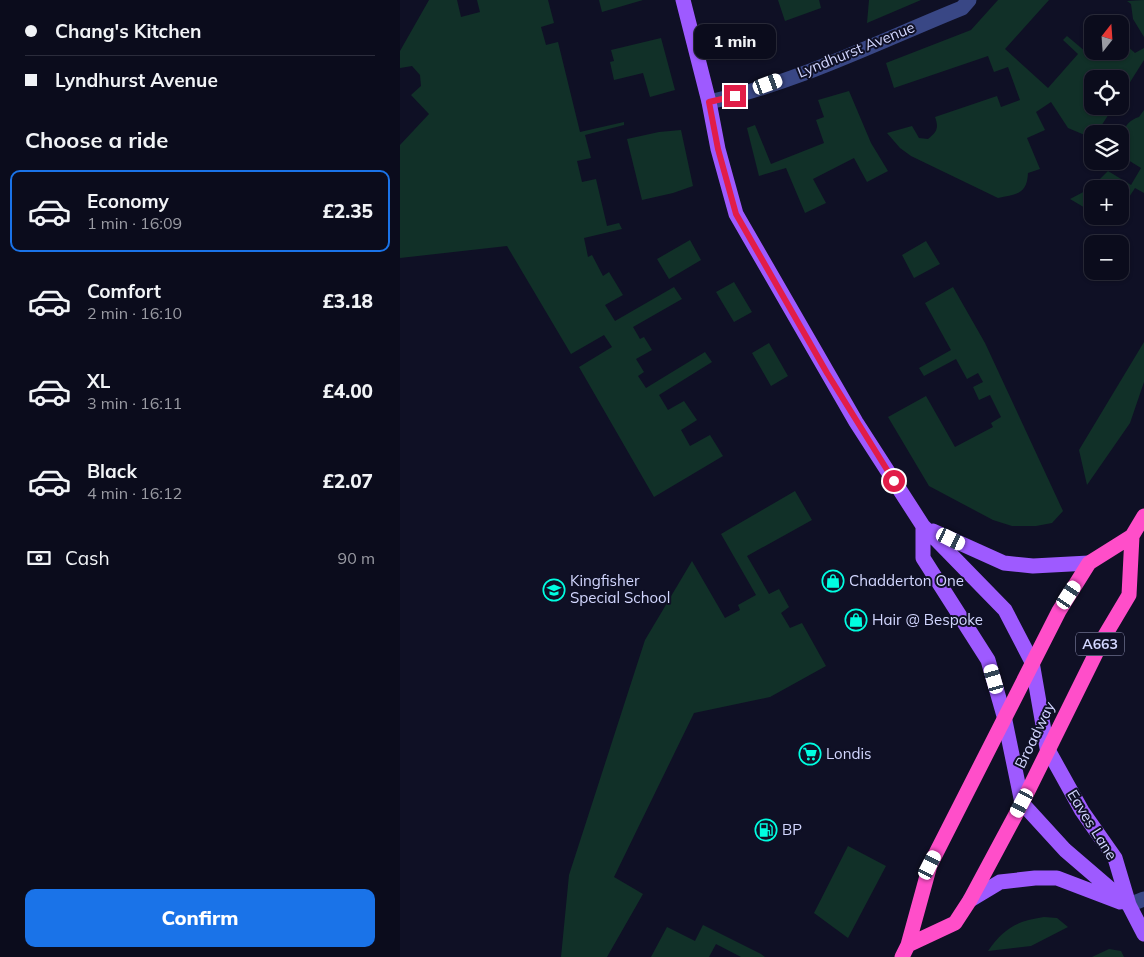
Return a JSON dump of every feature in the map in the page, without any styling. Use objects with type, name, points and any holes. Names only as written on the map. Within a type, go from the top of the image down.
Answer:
[{"type":"highway","name":"Broadway","points":[[905,951],[930,865],[1059,611],[1089,563],[1132,536],[1144,516]]},
{"type":"highway","name":"Broadway","points":[[905,951],[955,924],[970,900],[1022,803],[1047,748],[1104,637],[1129,595],[1132,536]]},
{"type":"main road","name":"Eaves Lane","points":[[684,0],[709,102],[718,149],[736,214],[856,422],[923,526],[1005,610],[1032,662],[1047,748],[1082,811],[1115,858],[1129,905],[1144,934]]},
{"type":"main road","points":[[1022,803],[1004,716],[988,660],[923,558],[923,526],[1004,563],[1033,566],[1089,563]]},
{"type":"main road","name":"Eaves Lane","points":[[1022,803],[1065,850],[1129,905]]},
{"type":"main road","points":[[970,900],[1000,882],[1057,878],[1129,905]]},
{"type":"street","name":"Lyndhurst Avenue","points":[[709,102],[735,96],[832,62],[962,8],[969,0]]},
{"type":"street","points":[[1129,905],[1144,899]]},
{"type":"green space","points":[[429,0],[457,0],[461,17],[480,12],[477,0],[548,0],[554,23],[541,27],[546,45],[558,42],[580,132],[624,122],[624,125],[585,135],[591,158],[577,161],[582,182],[596,179],[607,226],[619,223],[622,229],[584,238],[588,257],[592,255],[603,276],[609,272],[623,295],[605,305],[615,321],[674,287],[682,299],[633,327],[640,339],[644,337],[652,350],[636,359],[644,372],[638,376],[646,388],[705,352],[712,362],[659,395],[668,410],[684,401],[697,420],[681,430],[690,446],[710,435],[723,456],[654,497],[579,367],[612,347],[604,335],[571,354],[507,246],[400,258],[400,145],[429,114],[411,95],[421,86],[420,75],[412,66],[400,68],[400,51]]},
{"type":"green space","points":[[599,0],[643,0],[602,12]]},
{"type":"green space","points":[[778,0],[819,0],[821,8],[785,21]]},
{"type":"green space","points":[[869,0],[921,0],[867,23]]},
{"type":"green space","points":[[998,0],[1049,0],[1005,49],[1048,88],[1078,54],[1063,40],[1067,36],[1084,50],[1084,60],[1129,60],[1129,48],[1135,53],[1144,48],[1144,60],[1129,84],[1129,70],[1084,70],[1084,115],[1108,115],[1102,125],[1084,125],[1084,135],[1068,128],[1051,102],[1036,112],[1045,130],[1027,138],[1040,169],[1028,173],[1023,190],[998,198],[911,156],[900,148],[887,133],[912,126],[919,138],[928,139],[936,130],[935,117],[997,96],[1001,107],[1020,100],[1008,67],[994,72],[988,56],[894,88],[886,63],[971,30]]},
{"type":"green space","points":[[1144,0],[1144,37],[1133,19],[1131,4],[1127,1]]},
{"type":"green space","points":[[661,38],[675,90],[650,97],[643,73],[614,80],[610,62],[614,61],[611,50]]},
{"type":"green space","points":[[849,91],[871,143],[888,171],[867,182],[854,158],[813,179],[826,203],[805,213],[786,168],[759,176],[747,128],[755,125],[771,164],[824,143],[816,120],[824,117],[818,100]]},
{"type":"green space","points":[[1144,110],[1144,193],[1135,188],[1129,197],[1129,184],[1131,185],[1141,168],[1129,161],[1128,125],[1133,119],[1139,117]]},
{"type":"green space","points":[[681,130],[693,186],[642,200],[627,139],[659,132]]},
{"type":"green space","points":[[1108,171],[1123,180],[1099,180]]},
{"type":"green space","points":[[1084,192],[1084,207],[1070,199]]},
{"type":"green space","points":[[690,240],[701,260],[669,279],[657,259]]},
{"type":"green space","points":[[926,241],[940,264],[914,278],[902,255]]},
{"type":"green space","points":[[734,282],[752,312],[734,322],[716,292]]},
{"type":"green space","points":[[953,287],[985,343],[1063,511],[1052,523],[1036,526],[1012,526],[993,520],[929,486],[888,417],[926,396],[955,447],[993,427],[991,423],[1001,417],[990,395],[979,400],[973,387],[983,382],[978,373],[967,379],[956,359],[924,376],[919,368],[951,350],[925,303]]},
{"type":"green space","points":[[1144,342],[1144,382],[1130,423],[1087,485],[1079,450]]},
{"type":"green space","points":[[769,343],[788,376],[771,386],[752,353]]},
{"type":"green space","points":[[795,491],[812,520],[747,556],[769,594],[779,589],[789,607],[781,613],[790,628],[802,623],[826,666],[770,697],[694,713],[614,877],[643,894],[607,957],[561,957],[569,875],[645,640],[692,561],[725,618],[740,610],[738,605],[756,595],[721,534]]},
{"type":"green space","points":[[848,846],[886,866],[848,938],[814,913]]},
{"type":"green space","points":[[1044,917],[1057,918],[1068,927],[1031,946],[988,951],[1012,927],[1019,923]]},
{"type":"green space","points":[[703,925],[765,957],[741,957],[716,944],[709,957],[651,957],[667,927],[695,941]]},
{"type":"green space","points":[[1109,949],[1121,951],[1124,957],[1092,957]]},
{"type":"place","name":"Chadderton One","points":[[833,581]]},
{"type":"place","name":"Kingfisher Special School","points":[[554,590]]},
{"type":"place","name":"Hair @ Bespoke","points":[[856,620]]},
{"type":"place","name":"Londis","points":[[810,754]]},
{"type":"place","name":"BP","points":[[766,830]]},
{"type":"route","points":[[735,96],[709,102],[729,196],[736,214],[773,282],[856,422],[894,481]]}]
